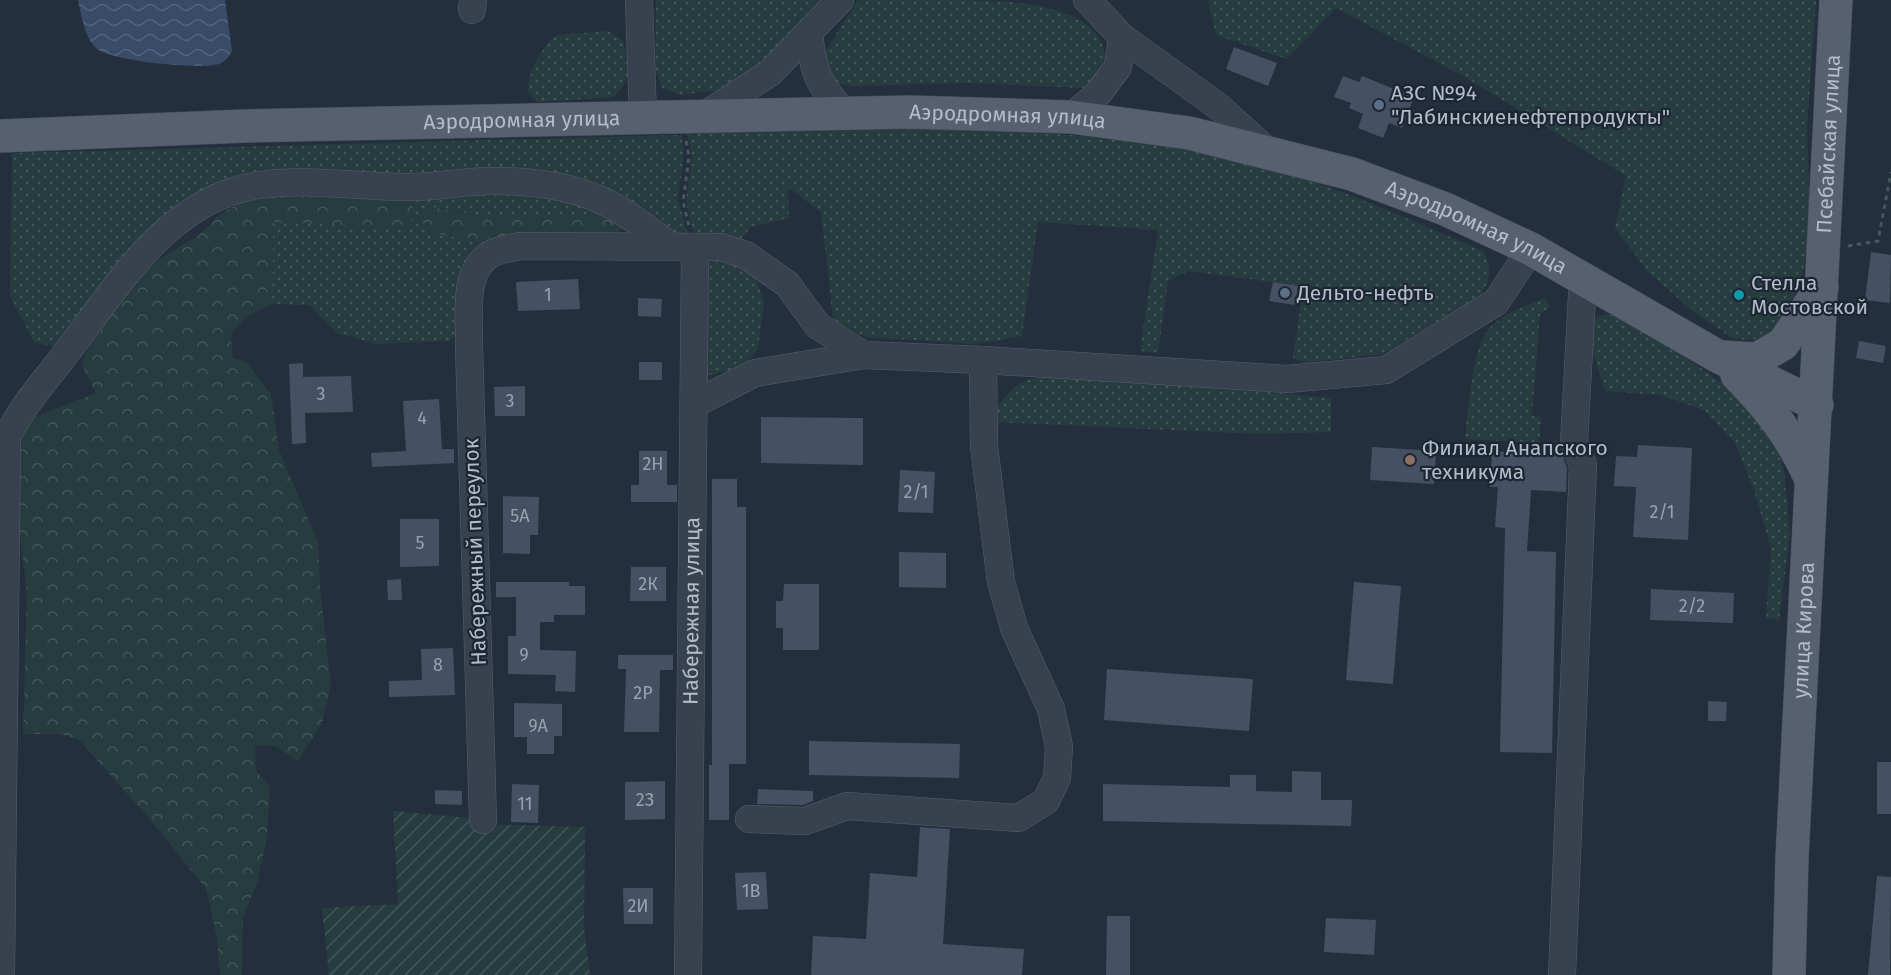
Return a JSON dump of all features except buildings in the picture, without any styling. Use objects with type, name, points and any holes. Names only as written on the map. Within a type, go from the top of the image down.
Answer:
[{"type":"main road","name":"Псебайская улица","points":[[1823,286],[1836,0]]},
{"type":"main road","name":"Аэродромная улица","points":[[0,136],[245,126],[910,112],[1071,117],[1189,133],[1352,174],[1445,209],[1531,249],[1719,357],[1817,405]]},
{"type":"main road","name":"Аэродромная улица","points":[[1719,357],[1757,359],[1783,344],[1804,317],[1823,286]]},
{"type":"main road","name":"улица Кирова","points":[[1789,975],[1792,858],[1823,286]]},
{"type":"main road","name":"Аэродромная улица","points":[[1719,357],[1779,419],[1795,445],[1813,483]]},
{"type":"street","points":[[639,0],[643,117]]},
{"type":"street","points":[[692,116],[770,73],[840,0]]},
{"type":"street","points":[[1087,0],[1122,36],[1219,107],[1267,151]]},
{"type":"street","points":[[809,33],[812,64],[822,87],[844,113]]},
{"type":"street","points":[[1071,117],[1097,95],[1118,67],[1122,36]]},
{"type":"street","points":[[1,975],[7,437],[20,411],[117,282],[162,233],[219,195],[260,185],[303,183],[411,187],[493,181],[585,193],[683,246],[721,247],[746,255],[787,284],[818,326],[864,356]]},
{"type":"street","name":"Набережный переулок","points":[[483,820],[469,346],[470,284],[478,267],[492,254],[520,246],[683,246]]},
{"type":"street","name":"Набережная улица","points":[[683,246],[694,404],[688,975]]},
{"type":"street","points":[[694,404],[755,373],[864,356],[983,360],[1287,379],[1386,370],[1496,302],[1531,249]]},
{"type":"street","points":[[1562,975],[1583,465],[1574,442],[1582,333],[1583,277]]},
{"type":"street","points":[[749,819],[805,821],[847,806],[1019,818],[1046,801],[1057,778],[1059,747],[1051,709],[1014,628],[1001,582],[984,446],[983,360]]},
{"type":"path","points":[[683,246],[683,202],[692,116]]},
{"type":"path","points":[[1824,249],[1878,241],[1891,172]]},
{"type":"green space","points":[[656,0],[823,0],[766,68],[720,90],[680,95],[662,88],[655,68]]},
{"type":"green space","points":[[858,0],[970,0],[1044,7],[1067,14],[1087,25],[1100,40],[1106,65],[1096,80],[1082,88],[969,83],[851,86],[830,82],[820,60]]},
{"type":"green space","points":[[1208,0],[1816,0],[1807,125],[1810,235],[1797,300],[1776,330],[1753,340],[1734,339],[1694,312],[1648,272],[1615,228],[1626,176],[1465,77],[1336,8],[1287,59],[1216,35]]},
{"type":"green space","points":[[609,31],[623,41],[629,64],[625,84],[614,97],[537,102],[528,93],[530,77],[536,61],[556,35]]},
{"type":"green space","points":[[945,129],[1031,132],[1116,139],[1201,151],[1243,160],[1335,189],[1483,251],[1489,268],[1487,283],[1481,295],[1383,354],[1305,363],[1293,358],[1303,286],[1188,271],[1168,281],[1158,353],[1140,351],[1158,230],[1038,222],[1022,336],[976,344],[865,337],[833,319],[821,212],[788,187],[789,218],[751,227],[740,240],[695,238],[686,201],[692,156],[687,132]]},
{"type":"green space","points":[[681,135],[684,153],[678,199],[688,236],[665,234],[606,194],[411,177],[269,178],[155,230],[113,268],[62,348],[34,342],[10,296],[12,153]]},
{"type":"green space","points":[[533,191],[590,203],[614,219],[492,218],[427,206],[458,238],[499,237],[461,332],[449,341],[377,344],[337,333],[309,305],[272,304],[273,222],[407,228],[412,199]]},
{"type":"green space","points":[[273,196],[412,199],[413,216],[407,228],[273,222],[272,304],[246,317],[231,334],[233,358],[246,362],[271,394],[279,450],[318,542],[320,587],[331,685],[322,723],[298,761],[275,746],[255,746],[256,771],[270,787],[267,838],[257,883],[243,917],[242,975],[220,975],[217,938],[206,889],[149,818],[79,740],[60,734],[23,734],[27,592],[13,482],[15,441],[27,420],[96,393],[82,365],[92,331],[154,262],[198,236],[219,215],[247,199]]},
{"type":"green space","points":[[427,206],[467,214],[506,218],[596,217],[624,225],[617,234],[458,238],[425,231],[422,218]]},
{"type":"green space","points":[[705,250],[753,268],[764,303],[758,348],[746,363],[729,371],[704,376]]},
{"type":"green space","points":[[1545,298],[1550,307],[1540,314],[1532,416],[1541,417],[1539,443],[1465,439],[1474,366],[1488,330],[1500,319]]},
{"type":"green space","points":[[1609,314],[1649,331],[1731,390],[1770,425],[1784,470],[1790,534],[1779,620],[1766,618],[1771,548],[1753,487],[1735,443],[1704,410],[1661,395],[1605,391],[1587,333],[1591,318]]},
{"type":"green space","points":[[1071,373],[1331,398],[1331,432],[1260,434],[992,422],[1005,397],[1022,383],[1044,376]]},
{"type":"green space","points":[[393,811],[470,818],[478,824],[585,827],[584,928],[590,975],[329,975],[322,908],[398,904]]},
{"type":"water","points":[[78,0],[225,0],[232,51],[224,62],[209,66],[156,63],[104,53],[92,44],[89,38]]},
{"type":"place","name":"АЗС №94 \"Лабинскиенефтепродукты\"","points":[[1379,105]]},
{"type":"place","name":"Дельто-нефть","points":[[1285,293]]},
{"type":"place","name":"Стелла Мостовской","points":[[1739,295]]},
{"type":"place","name":"Филиал Анапского техникума","points":[[1410,460]]}]
